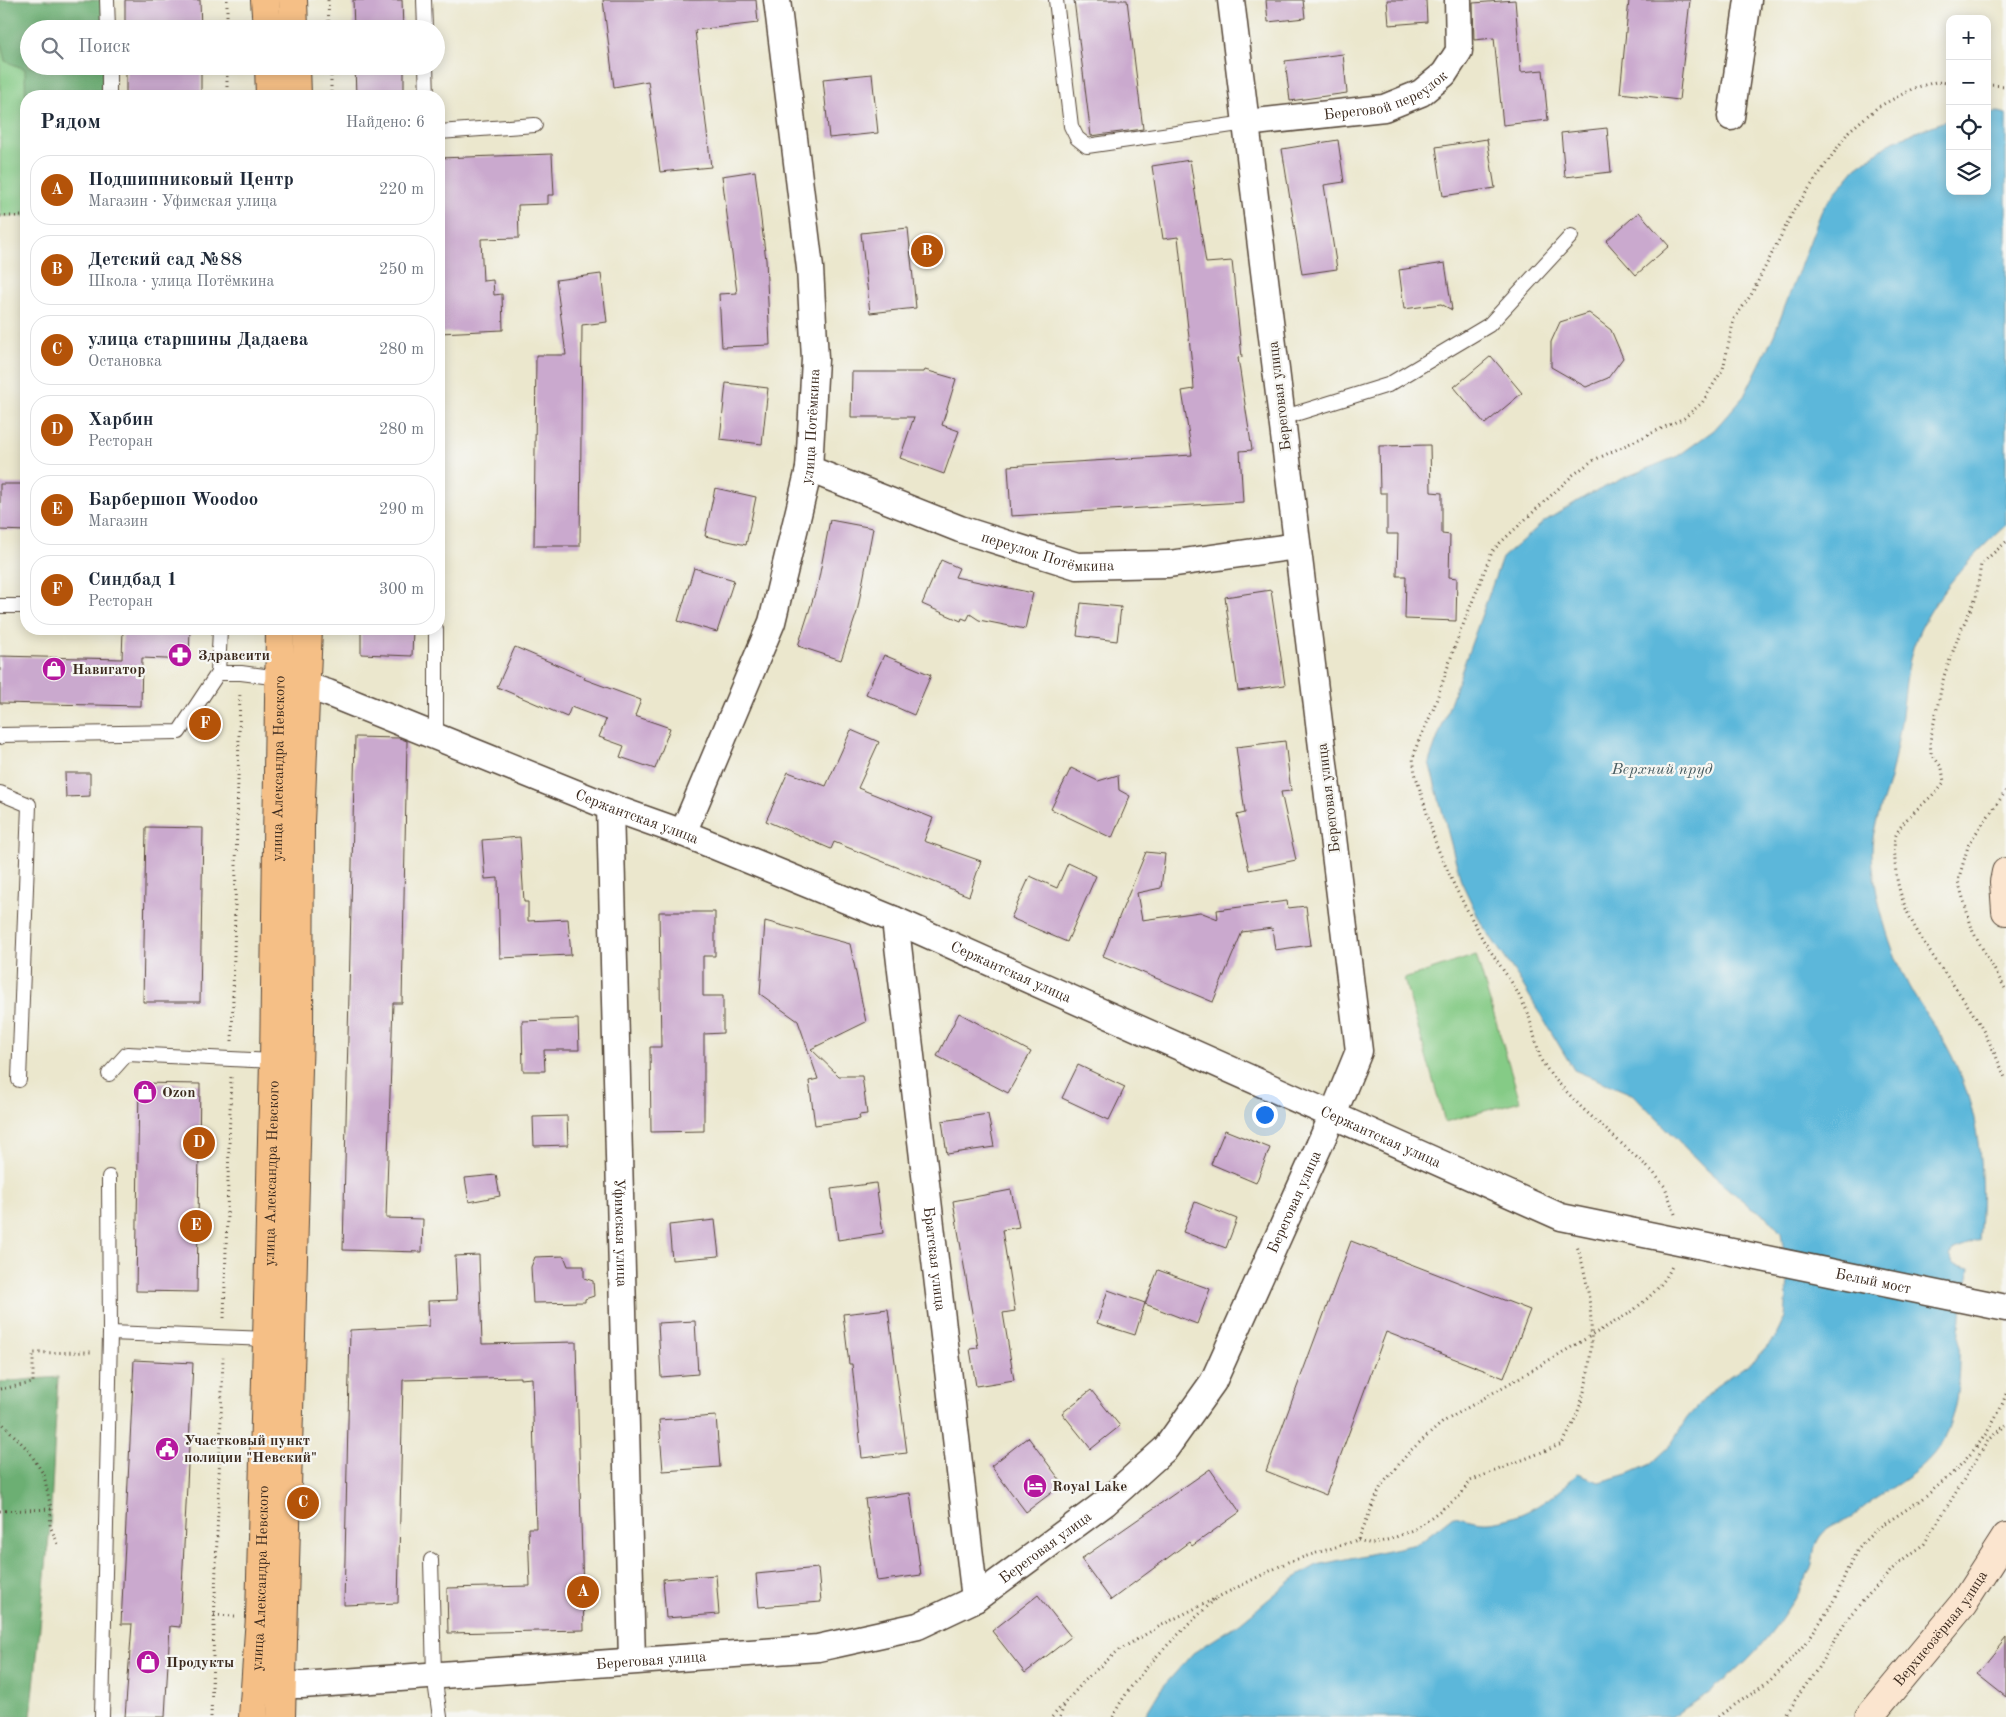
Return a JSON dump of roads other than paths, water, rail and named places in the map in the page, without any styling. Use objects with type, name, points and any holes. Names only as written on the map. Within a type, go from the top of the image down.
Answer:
[{"type":"main road","points":[[265,0],[266,20]]},
{"type":"main road","points":[[293,0],[294,20]]},
{"type":"main road","points":[[269,75],[270,90]]},
{"type":"main road","points":[[296,75],[297,90]]},
{"type":"main road","name":"улица Александра Невского","points":[[281,635],[292,680],[300,823],[299,1030],[282,1717]]},
{"type":"main road","name":"улица Александра Невского","points":[[253,1717],[260,1617],[274,1061],[292,680],[306,635]]},
{"type":"street","name":"улица Потёмкина","points":[[683,833],[772,622],[809,469],[815,359],[810,268],[777,0]]},
{"type":"street","name":"Береговая улица","points":[[283,1685],[818,1648],[918,1626],[975,1599],[1105,1502],[1166,1448],[1213,1382],[1332,1117],[1359,1051],[1231,0]]},
{"type":"street","name":"Береговой переулок","points":[[1246,123],[1384,108],[1421,93],[1444,74],[1460,51],[1458,0]]},
{"type":"street","points":[[1730,117],[1748,0]]},
{"type":"street","name":"переулок Потёмкина","points":[[809,469],[960,529],[1077,566],[1169,564],[1297,546]]},
{"type":"street","name":"Сержантская улица","points":[[292,680],[610,807],[683,833],[895,920],[1332,1117],[1561,1217],[1745,1255]]},
{"type":"street","name":"Уфимская улица","points":[[610,807],[632,1660]]},
{"type":"street","points":[[2006,872],[2004,882],[2006,911]]},
{"type":"street","name":"Братская улица","points":[[895,920],[975,1599]]},
{"type":"street","name":"Белый мост","points":[[1745,1255],[2004,1308]]},
{"type":"street","name":"Верхнеозёрная улица","points":[[1869,1717],[1963,1604],[2006,1537]]},
{"type":"lane","points":[[107,0],[108,20]]},
{"type":"lane","points":[[424,0],[425,20]]},
{"type":"lane","points":[[1056,0],[1071,126],[1077,138],[1087,146],[1246,123]]},
{"type":"lane","points":[[108,75],[109,90]]},
{"type":"lane","points":[[426,75],[427,90]]},
{"type":"lane","points":[[445,132],[535,125]]},
{"type":"lane","points":[[1282,418],[1388,385],[1489,325],[1571,236]]},
{"type":"lane","points":[[0,606],[20,606]]},
{"type":"lane","points":[[0,737],[179,732],[218,673],[220,635]]},
{"type":"lane","points":[[436,635],[436,738]]},
{"type":"lane","points":[[218,673],[241,673],[292,680]]},
{"type":"lane","points":[[0,794],[30,805],[19,1080]]},
{"type":"lane","points":[[109,1074],[127,1054],[274,1061]]},
{"type":"lane","points":[[102,1717],[110,1333],[109,1177]]},
{"type":"lane","points":[[110,1333],[266,1339]]},
{"type":"lane","points":[[432,1560],[434,1675],[440,1717]]},
{"type":"water","name":"Верхний пруд","points":[[1991,113],[2006,114],[2006,525],[1955,576],[1934,605],[1917,637],[1910,659],[1893,766],[1875,826],[1872,845],[1877,891],[1886,931],[1909,986],[1943,1040],[1956,1065],[1971,1107],[1979,1151],[1981,1218],[1979,1240],[1954,1249],[1949,1256],[1954,1264],[1970,1268],[1963,1299],[1957,1389],[1947,1432],[1940,1445],[1923,1466],[1867,1504],[1852,1517],[1832,1526],[1823,1533],[1816,1544],[1812,1564],[1807,1576],[1788,1608],[1761,1645],[1729,1678],[1711,1692],[1671,1717],[1144,1717],[1161,1689],[1193,1653],[1240,1623],[1293,1579],[1317,1565],[1417,1544],[1453,1516],[1485,1522],[1514,1517],[1548,1499],[1577,1474],[1600,1482],[1628,1474],[1651,1464],[1668,1448],[1687,1418],[1715,1387],[1757,1358],[1775,1338],[1785,1317],[1788,1279],[1781,1233],[1769,1218],[1749,1206],[1706,1169],[1634,1095],[1574,1070],[1518,977],[1481,923],[1461,881],[1429,762],[1502,558],[1545,521],[1586,496],[1678,456],[1714,430],[1744,396],[1774,335],[1823,207],[1856,168],[1893,141],[1946,121],[1946,195],[1991,195]]},
{"type":"place","name":"Детский сад №88","points":[[927,251]]},
{"type":"place","name":"Здравсити","points":[[180,655]]},
{"type":"place","name":"Навигатор","points":[[54,669]]},
{"type":"place","name":"Синдбад 1","points":[[205,724]]},
{"type":"place","name":"Ozon","points":[[145,1092]]},
{"type":"place","name":"Харбин","points":[[199,1143]]},
{"type":"place","name":"Барбершоп Woodoo","points":[[196,1226]]},
{"type":"place","name":"Участковый пункт полиции \"Невский\"","points":[[167,1449]]},
{"type":"place","name":"Royal Lake","points":[[1035,1486]]},
{"type":"place","name":"улица старшины Дадаева","points":[[303,1503]]},
{"type":"place","name":"Подшипниковый Центр","points":[[583,1592]]},
{"type":"place","name":"Продукты","points":[[148,1662]]}]
